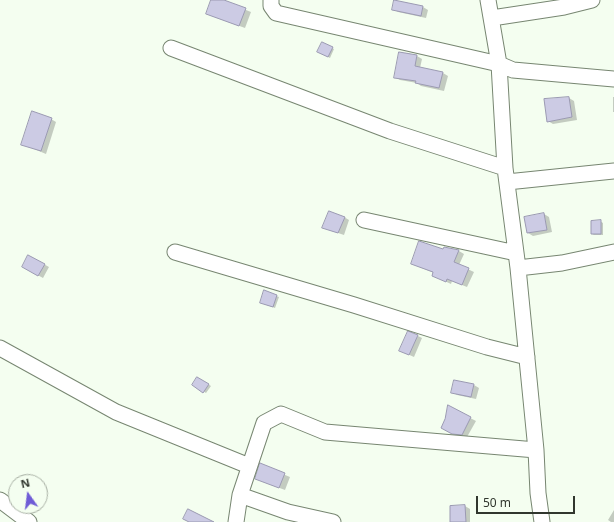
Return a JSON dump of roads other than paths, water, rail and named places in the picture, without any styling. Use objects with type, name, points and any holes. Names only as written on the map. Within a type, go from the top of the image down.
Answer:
[{"type":"street","points":[[271,0],[271,6],[276,13],[499,64],[512,70],[614,79]]},
{"type":"street","points":[[488,0],[499,64],[506,175],[518,268],[536,450],[538,493],[542,522]]},
{"type":"street","points":[[492,18],[564,7],[592,0]]},
{"type":"street","points":[[171,48],[506,175],[614,171]]},
{"type":"street","points":[[364,220],[516,252]]},
{"type":"street","points":[[175,252],[354,305],[487,347],[527,357]]},
{"type":"street","points":[[518,268],[562,263],[614,252]]},
{"type":"street","points":[[0,348],[116,412],[249,466]]},
{"type":"street","points":[[236,522],[240,495],[264,423],[281,414],[325,432],[536,450]]},
{"type":"street","points":[[240,495],[288,512],[333,522]]},
{"type":"street","points":[[0,500],[29,522]]}]
